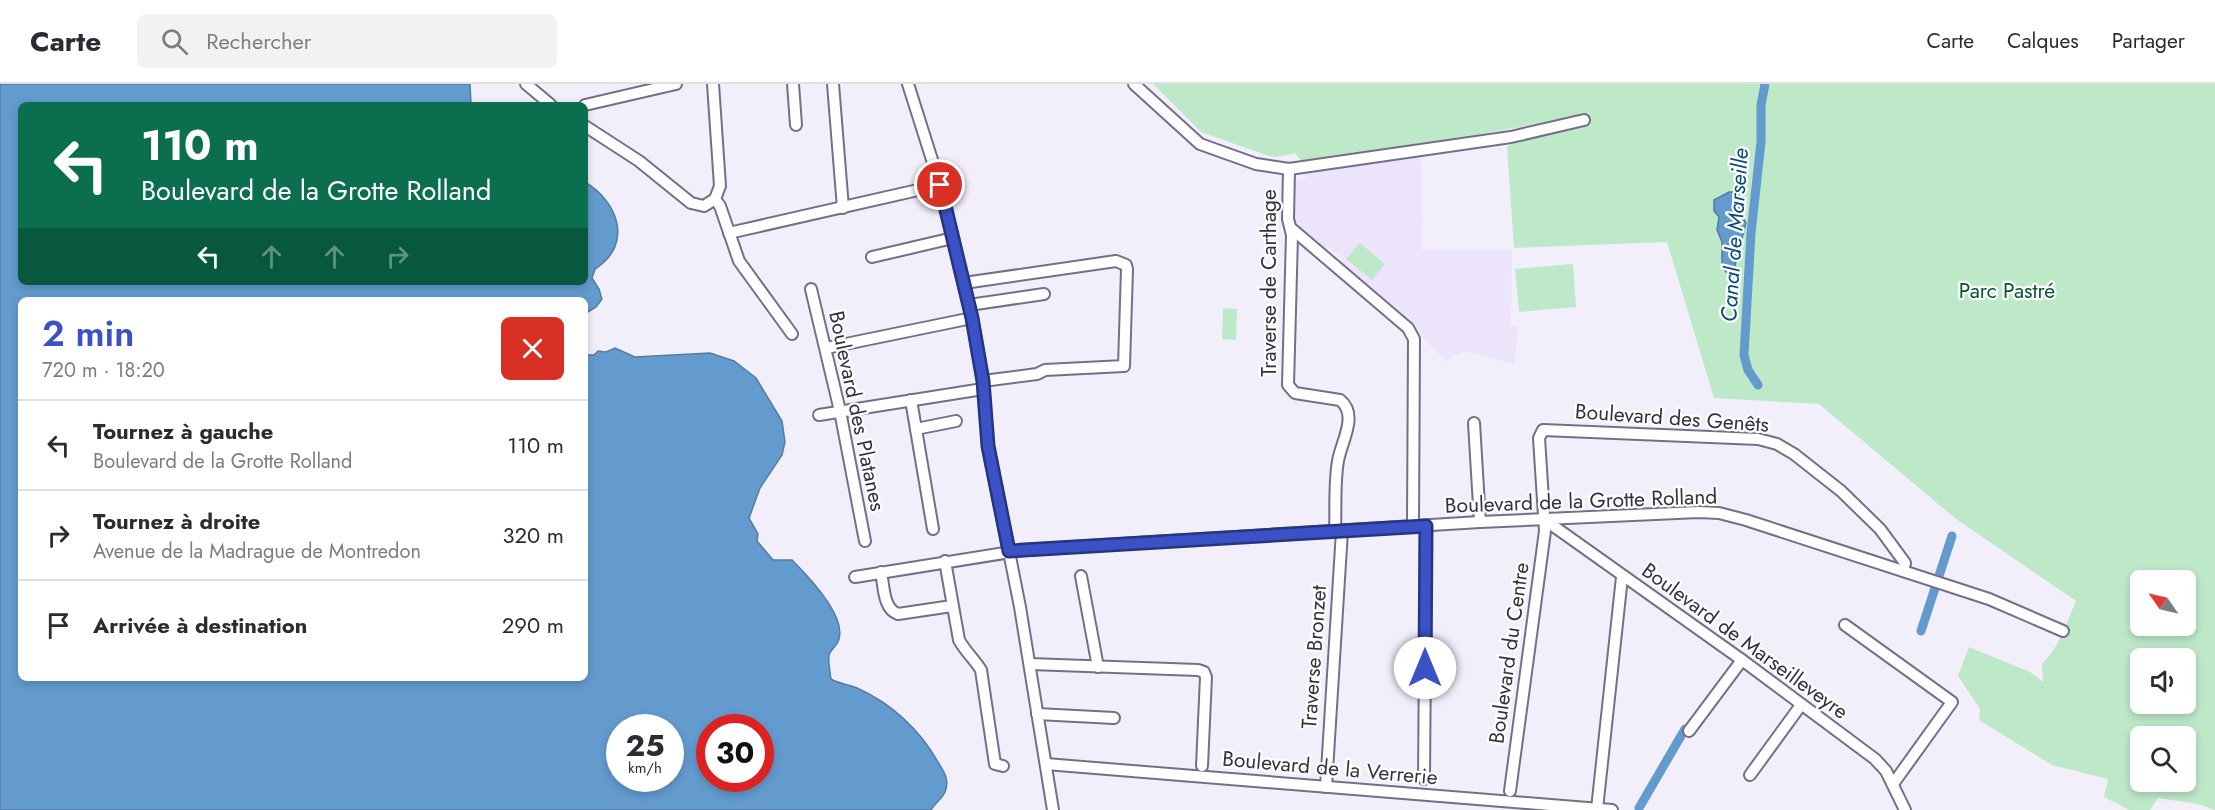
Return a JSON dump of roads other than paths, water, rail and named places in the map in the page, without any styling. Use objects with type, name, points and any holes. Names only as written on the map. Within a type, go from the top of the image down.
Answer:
[{"type":"street","points":[[526,84],[547,102]]},
{"type":"street","points":[[588,104],[675,84]]},
{"type":"street","points":[[588,128],[639,161],[691,203],[704,206],[715,199],[720,186],[713,84]]},
{"type":"street","points":[[793,84],[796,125]]},
{"type":"street","points":[[832,84],[843,208]]},
{"type":"street","points":[[908,84],[940,185],[972,318],[983,385],[988,446],[1030,664],[1053,810]]},
{"type":"street","name":"Traverse de Carthage","points":[[1134,84],[1200,144],[1256,164],[1289,169],[1511,137],[1584,120]]},
{"type":"street","name":"Traverse de Carthage","points":[[1289,169],[1288,219],[1292,229],[1288,385],[1295,393],[1340,400],[1348,412],[1347,437],[1338,460],[1338,531]]},
{"type":"street","points":[[729,233],[940,185]]},
{"type":"street","points":[[715,199],[720,206],[741,264],[792,334]]},
{"type":"street","points":[[1292,229],[1408,328],[1414,339],[1413,526]]},
{"type":"street","points":[[872,258],[953,238]]},
{"type":"street","points":[[819,416],[1037,375],[1044,370],[1124,366],[1127,269],[1126,265],[1121,262],[964,283]]},
{"type":"street","name":"Boulevard des Platanes","points":[[811,289],[840,411],[865,542]]},
{"type":"street","points":[[969,305],[1044,294]]},
{"type":"street","points":[[831,347],[972,318]]},
{"type":"street","points":[[911,400],[933,529]]},
{"type":"street","points":[[916,429],[956,421]]},
{"type":"street","points":[[1474,423],[1480,522]]},
{"type":"street","name":"Boulevard des Genêts","points":[[1545,520],[1539,438],[1543,430],[1758,438],[1777,444],[1794,454],[1841,491],[1880,529],[1905,563],[1903,571]]},
{"type":"street","name":"Boulevard de la Grotte Rolland","points":[[855,577],[1009,551],[1480,522],[1719,513],[1989,599],[2063,631]]},
{"type":"street","name":"Boulevard de Marseilleveyre","points":[[1545,520],[1622,577],[1742,660],[1875,759],[1886,771],[1905,810]]},
{"type":"street","name":"Boulevard du Centre","points":[[1510,791],[1545,520]]},
{"type":"street","points":[[1424,779],[1426,526]]},
{"type":"street","name":"Traverse Bronzet","points":[[1326,787],[1338,531]]},
{"type":"street","points":[[945,561],[959,640],[964,651],[981,670],[995,764],[1003,766]]},
{"type":"street","points":[[882,572],[888,607],[893,613],[952,606]]},
{"type":"street","points":[[1081,576],[1098,667]]},
{"type":"street","points":[[1597,808],[1622,577]]},
{"type":"street","points":[[1845,624],[1952,702],[1893,784]]},
{"type":"street","points":[[1689,731],[1742,660]]},
{"type":"street","points":[[1030,664],[1204,672],[1206,677],[1202,766]]},
{"type":"street","points":[[1750,776],[1801,705]]},
{"type":"street","points":[[1037,714],[1114,718]]},
{"type":"street","name":"Boulevard de la Verrerie","points":[[1046,764],[1612,810]]},
{"type":"water","points":[[0,84],[470,84],[471,102],[18,102],[18,285],[588,285],[588,184],[597,190],[613,212],[618,236],[615,248],[595,269],[592,278],[602,299],[588,312],[588,297],[18,297],[18,681],[588,681],[588,355],[615,348],[635,357],[710,353],[734,361],[756,378],[782,421],[785,442],[782,455],[760,488],[749,518],[758,534],[757,541],[773,560],[792,560],[824,596],[837,619],[840,629],[838,641],[829,655],[831,679],[870,694],[913,728],[931,750],[944,773],[947,784],[944,795],[931,810],[0,810]]},
{"type":"water","points":[[1729,192],[1738,192],[1746,223],[1735,265],[1738,272],[1736,276],[1726,272],[1722,265],[1722,242],[1717,230],[1719,217],[1714,211],[1714,200]]},
{"type":"waterway","name":"Canal de Marseille","points":[[1758,385],[1748,370],[1744,355],[1751,233],[1761,142],[1761,105],[1765,84]]},
{"type":"waterway","name":"Canal de Marseille","points":[[1921,631],[1952,536]]},
{"type":"waterway","name":"Canal de Marseille","points":[[1639,808],[1685,729]]},
{"type":"park label","name":"Parc Pastré","points":[[2007,291]]}]
